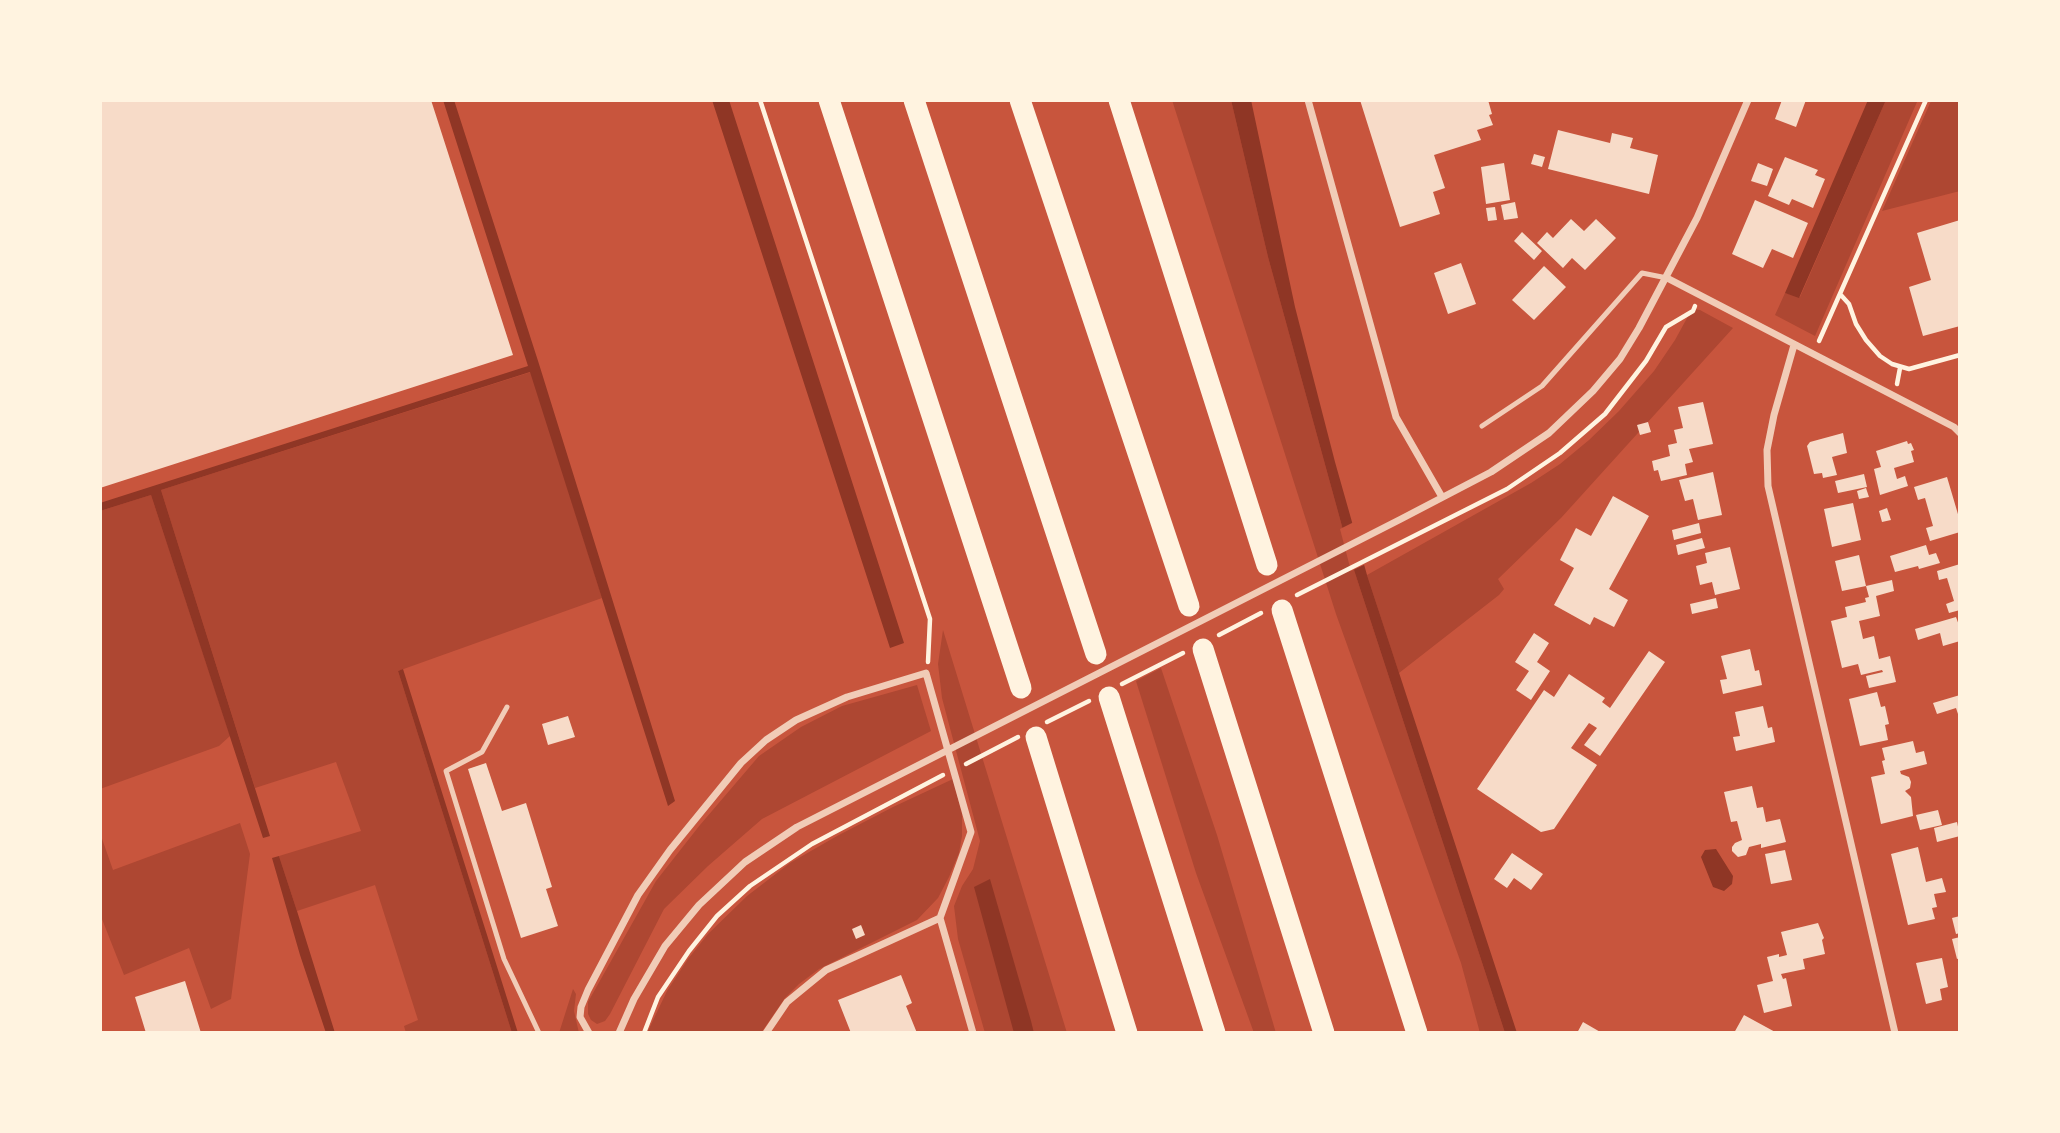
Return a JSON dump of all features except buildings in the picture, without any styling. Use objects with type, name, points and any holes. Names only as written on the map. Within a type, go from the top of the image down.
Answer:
[{"type":"highway","points":[[829,100],[1021,688]]},
{"type":"highway","points":[[914,100],[1096,654]]},
{"type":"highway","points":[[1020,100],[1189,606]]},
{"type":"highway","points":[[1119,100],[1268,565]]},
{"type":"highway","points":[[1283,604],[1417,1033]]},
{"type":"highway","points":[[1199,647],[1324,1033]]},
{"type":"highway","points":[[1106,695],[1215,1033]]},
{"type":"highway","points":[[1032,733],[1127,1033]]},
{"type":"street","points":[[1308,100],[1396,416],[1442,498]]},
{"type":"street","points":[[619,1033],[634,999],[666,946],[699,905],[746,862],[797,827],[1442,498],[1491,472],[1549,433],[1593,391],[1620,359],[1667,278],[1697,218],[1748,100]]},
{"type":"street","points":[[1667,278],[1954,427],[1960,433]]},
{"type":"street","points":[[1794,345],[1767,450],[1768,486],[1895,1033]]},
{"type":"street","points":[[589,1033],[580,1017],[581,1007],[638,895],[670,850],[741,763],[766,740],[804,715],[847,697],[926,673],[971,832],[940,918],[973,1033]]},
{"type":"street","points":[[766,1033],[787,1002],[826,970],[940,918]]},
{"type":"lane","points":[[1482,426],[1542,386],[1642,272],[1667,278]]},
{"type":"lane","points":[[507,707],[482,751],[446,771],[504,959],[539,1033]]},
{"type":"path","points":[[760,100],[930,619],[926,673]]},
{"type":"path","points":[[1813,355],[1926,100]]},
{"type":"path","points":[[1840,295],[1849,304],[1856,324],[1866,340],[1880,356],[1892,364],[1909,369],[1960,355]]},
{"type":"path","points":[[961,766],[1032,733],[1407,539]]},
{"type":"path","points":[[644,1033],[658,997],[689,951],[717,916],[750,886],[812,844],[949,772]]},
{"type":"shaded area","points":[[443,100],[454,100],[675,801],[668,806],[530,372],[161,490],[270,836],[263,838],[151,495],[100,511],[100,503],[528,366]]},
{"type":"shaded area","points":[[712,100],[729,100],[904,643],[890,648]]},
{"type":"shaded area","points":[[1172,100],[1231,100],[1268,257],[1354,570],[1505,1033],[1480,1033],[1461,963],[1336,614]]},
{"type":"shaded area","points":[[1231,100],[1251,100],[1295,307],[1367,575],[1517,1033],[1505,1033],[1354,570],[1268,257]]},
{"type":"shaded area","points":[[1868,100],[1886,100],[1799,298],[1785,293]]},
{"type":"shaded area","points":[[1886,100],[1922,100],[1917,102],[1815,336],[1775,315],[1785,293],[1800,297]]},
{"type":"shaded area","points":[[1960,100],[1960,191],[1882,211],[1931,101]]},
{"type":"shaded area","points":[[1692,309],[1700,310],[1733,328],[1561,518],[1498,579],[1504,589],[1499,595],[1399,673],[1367,575],[1560,464],[1619,411],[1654,371]]},
{"type":"shaded area","points":[[531,372],[602,598],[398,671],[512,1033],[406,1033],[404,1026],[418,1020],[375,885],[297,911],[279,856],[361,831],[336,762],[255,788],[161,490]]},
{"type":"shaded area","points":[[151,495],[230,736],[219,746],[100,789],[100,511]]},
{"type":"shaded area","points":[[943,630],[1067,1033],[985,1033],[958,939],[954,906],[973,869],[980,841],[942,698],[938,664]]},
{"type":"shaded area","points":[[1161,668],[1217,835],[1276,1033],[1254,1033],[1196,873],[1136,681]]},
{"type":"shaded area","points":[[403,669],[518,1033],[512,1033],[398,671]]},
{"type":"shaded area","points":[[917,685],[931,731],[762,819],[664,909],[610,1014],[605,1021],[597,1024],[591,1020],[588,1002],[656,881],[759,756],[801,727],[842,706]]},
{"type":"shaded area","points":[[953,779],[962,814],[959,853],[938,898],[917,920],[819,969],[785,998],[761,1033],[647,1033],[667,991],[688,959],[708,934],[747,896],[790,863],[837,836]]},
{"type":"shaded area","points":[[240,823],[250,854],[231,999],[211,1009],[189,948],[124,975],[100,914],[100,833],[113,870]]},
{"type":"shaded area","points":[[1716,849],[1733,876],[1732,884],[1724,891],[1713,887],[1701,857],[1705,850]]},
{"type":"shaded area","points":[[279,856],[335,1033],[326,1033],[300,955],[272,858]]},
{"type":"shaded area","points":[[990,879],[1034,1033],[1014,1033],[974,887]]},
{"type":"shaded area","points":[[573,989],[576,994],[574,1011],[579,1033],[559,1033]]},
{"type":"pier","points":[[1356,521],[1368,563],[1351,571],[1340,529]]}]
